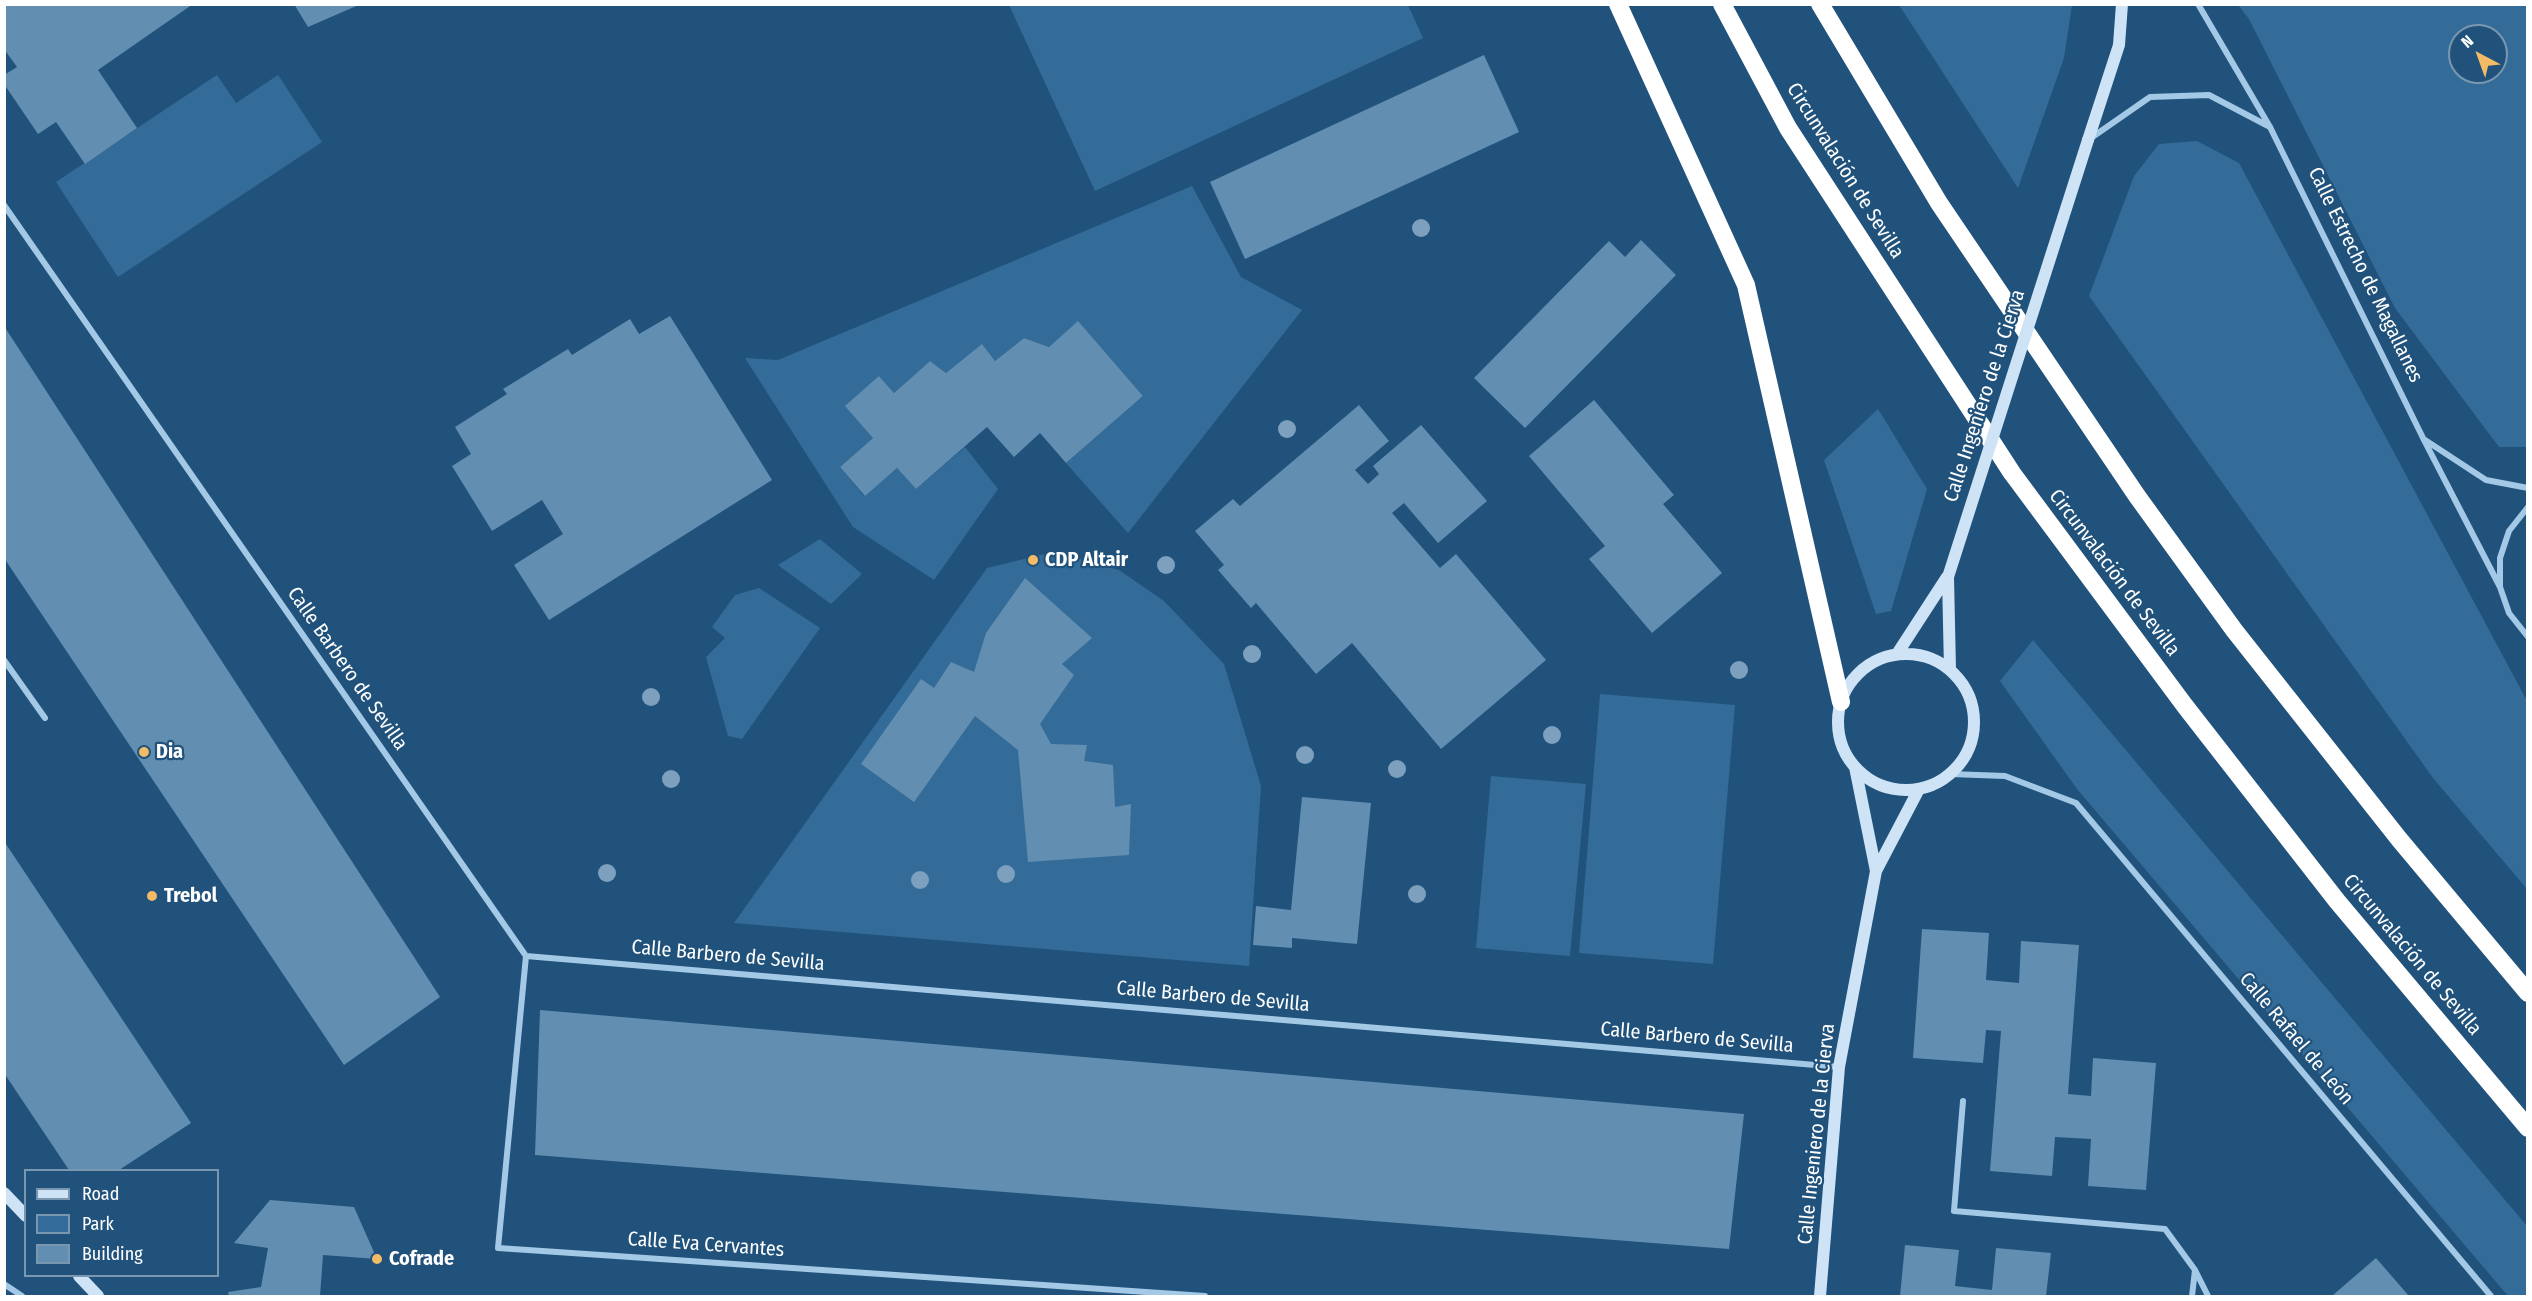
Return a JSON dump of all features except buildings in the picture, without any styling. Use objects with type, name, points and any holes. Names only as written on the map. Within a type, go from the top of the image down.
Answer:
[{"type":"highway","points":[[1618,4],[1746,285],[1841,702]]},
{"type":"highway","name":"Circunvalación de Sevilla","points":[[1722,4],[1788,128],[2012,473],[2185,706],[2337,901],[2528,1128]]},
{"type":"highway","points":[[1820,4],[1939,202],[2137,496],[2234,630],[2399,839],[2528,993]]},
{"type":"main road","points":[[2088,140],[2119,45],[2122,4]]},
{"type":"main road","name":"Calle Ingeniero de la Cierva","points":[[1897,654],[1948,577],[2088,140]]},
{"type":"main road","points":[[1948,577],[1950,670]]},
{"type":"main road","points":[[1897,654],[1928,658],[1950,670],[1968,693],[1974,714],[1972,736],[1964,757],[1950,774],[1935,784],[1919,789],[1895,789],[1873,782],[1855,767],[1843,748],[1838,725],[1841,702],[1850,684],[1862,670],[1879,660],[1897,654]]},
{"type":"main road","name":"Calle Ingeniero de la Cierva","points":[[1855,767],[1876,871]]},
{"type":"main road","name":"Calle Ingeniero de la Cierva","points":[[1820,1296],[1839,1067],[1876,871],[1919,789]]},
{"type":"main road","points":[[5,1194],[24,1214]]},
{"type":"main road","points":[[81,1277],[98,1296]]},
{"type":"street","name":"Calle Estrecho de Magallanes","points":[[2198,4],[2270,127],[2424,440],[2500,587]]},
{"type":"street","points":[[2088,140],[2150,97],[2209,95],[2270,127]]},
{"type":"street","name":"Calle Barbero de Sevilla","points":[[4,205],[526,956],[1839,1067]]},
{"type":"street","points":[[2424,440],[2486,480],[2528,488]]},
{"type":"street","points":[[2528,507],[2509,531],[2500,558],[2500,587],[2509,613],[2528,637]]},
{"type":"street","points":[[4,660],[45,718]]},
{"type":"street","name":"Calle Rafael de León","points":[[1950,774],[2005,776],[2076,803],[2491,1296]]},
{"type":"street","name":"Calle Eva Cervantes","points":[[526,956],[498,1248],[1204,1296]]},
{"type":"street","points":[[1963,1101],[1954,1211],[2165,1229],[2195,1270],[2208,1296]]},
{"type":"street","points":[[2192,1296],[2195,1270]]},
{"type":"street","points":[[4,1284],[22,1296]]},
{"type":"green space","points":[[1009,5],[1408,5],[1423,38],[1095,191]]},
{"type":"green space","points":[[1899,5],[2072,5],[2064,58],[2018,188]]},
{"type":"green space","points":[[2238,5],[2527,5],[2527,447],[2499,447],[2395,308],[2249,19]]},
{"type":"green space","points":[[217,75],[236,103],[278,75],[322,142],[118,277],[56,182]]},
{"type":"green space","points":[[2197,141],[2239,163],[2527,701],[2527,889],[2433,778],[2089,296],[2134,176],[2159,144]]},
{"type":"green space","points":[[1192,186],[1241,277],[1302,310],[1128,533],[1066,463],[1143,396],[1078,322],[1049,347],[1024,338],[995,361],[982,345],[946,373],[930,361],[894,393],[879,376],[873,438],[840,467],[864,496],[897,468],[916,489],[965,447],[998,489],[934,580],[853,527],[745,358],[778,360]]},
{"type":"green space","points":[[1878,409],[1927,489],[1891,611],[1876,614],[1824,460]]},
{"type":"green space","points":[[820,539],[862,574],[831,604],[778,565]]},
{"type":"green space","points":[[1053,552],[1119,570],[1164,601],[1224,664],[1261,786],[1249,966],[734,923],[987,568]]},
{"type":"green space","points":[[759,588],[820,628],[742,739],[728,736],[706,657],[725,638],[712,627],[735,595]]},
{"type":"green space","points":[[2033,640],[2527,1226],[2527,1296],[2508,1296],[2077,789],[2000,681]]},
{"type":"green space","points":[[1600,694],[1735,705],[1713,964],[1579,953]]},
{"type":"green space","points":[[1491,776],[1586,784],[1570,956],[1476,948]]},
{"type":"place","name":"CDP Altair","points":[[1033,560]]},
{"type":"place","name":"Dia","points":[[144,752]]},
{"type":"place","name":"Trebol","points":[[152,896]]},
{"type":"place","name":"Cofrade","points":[[377,1259]]}]
